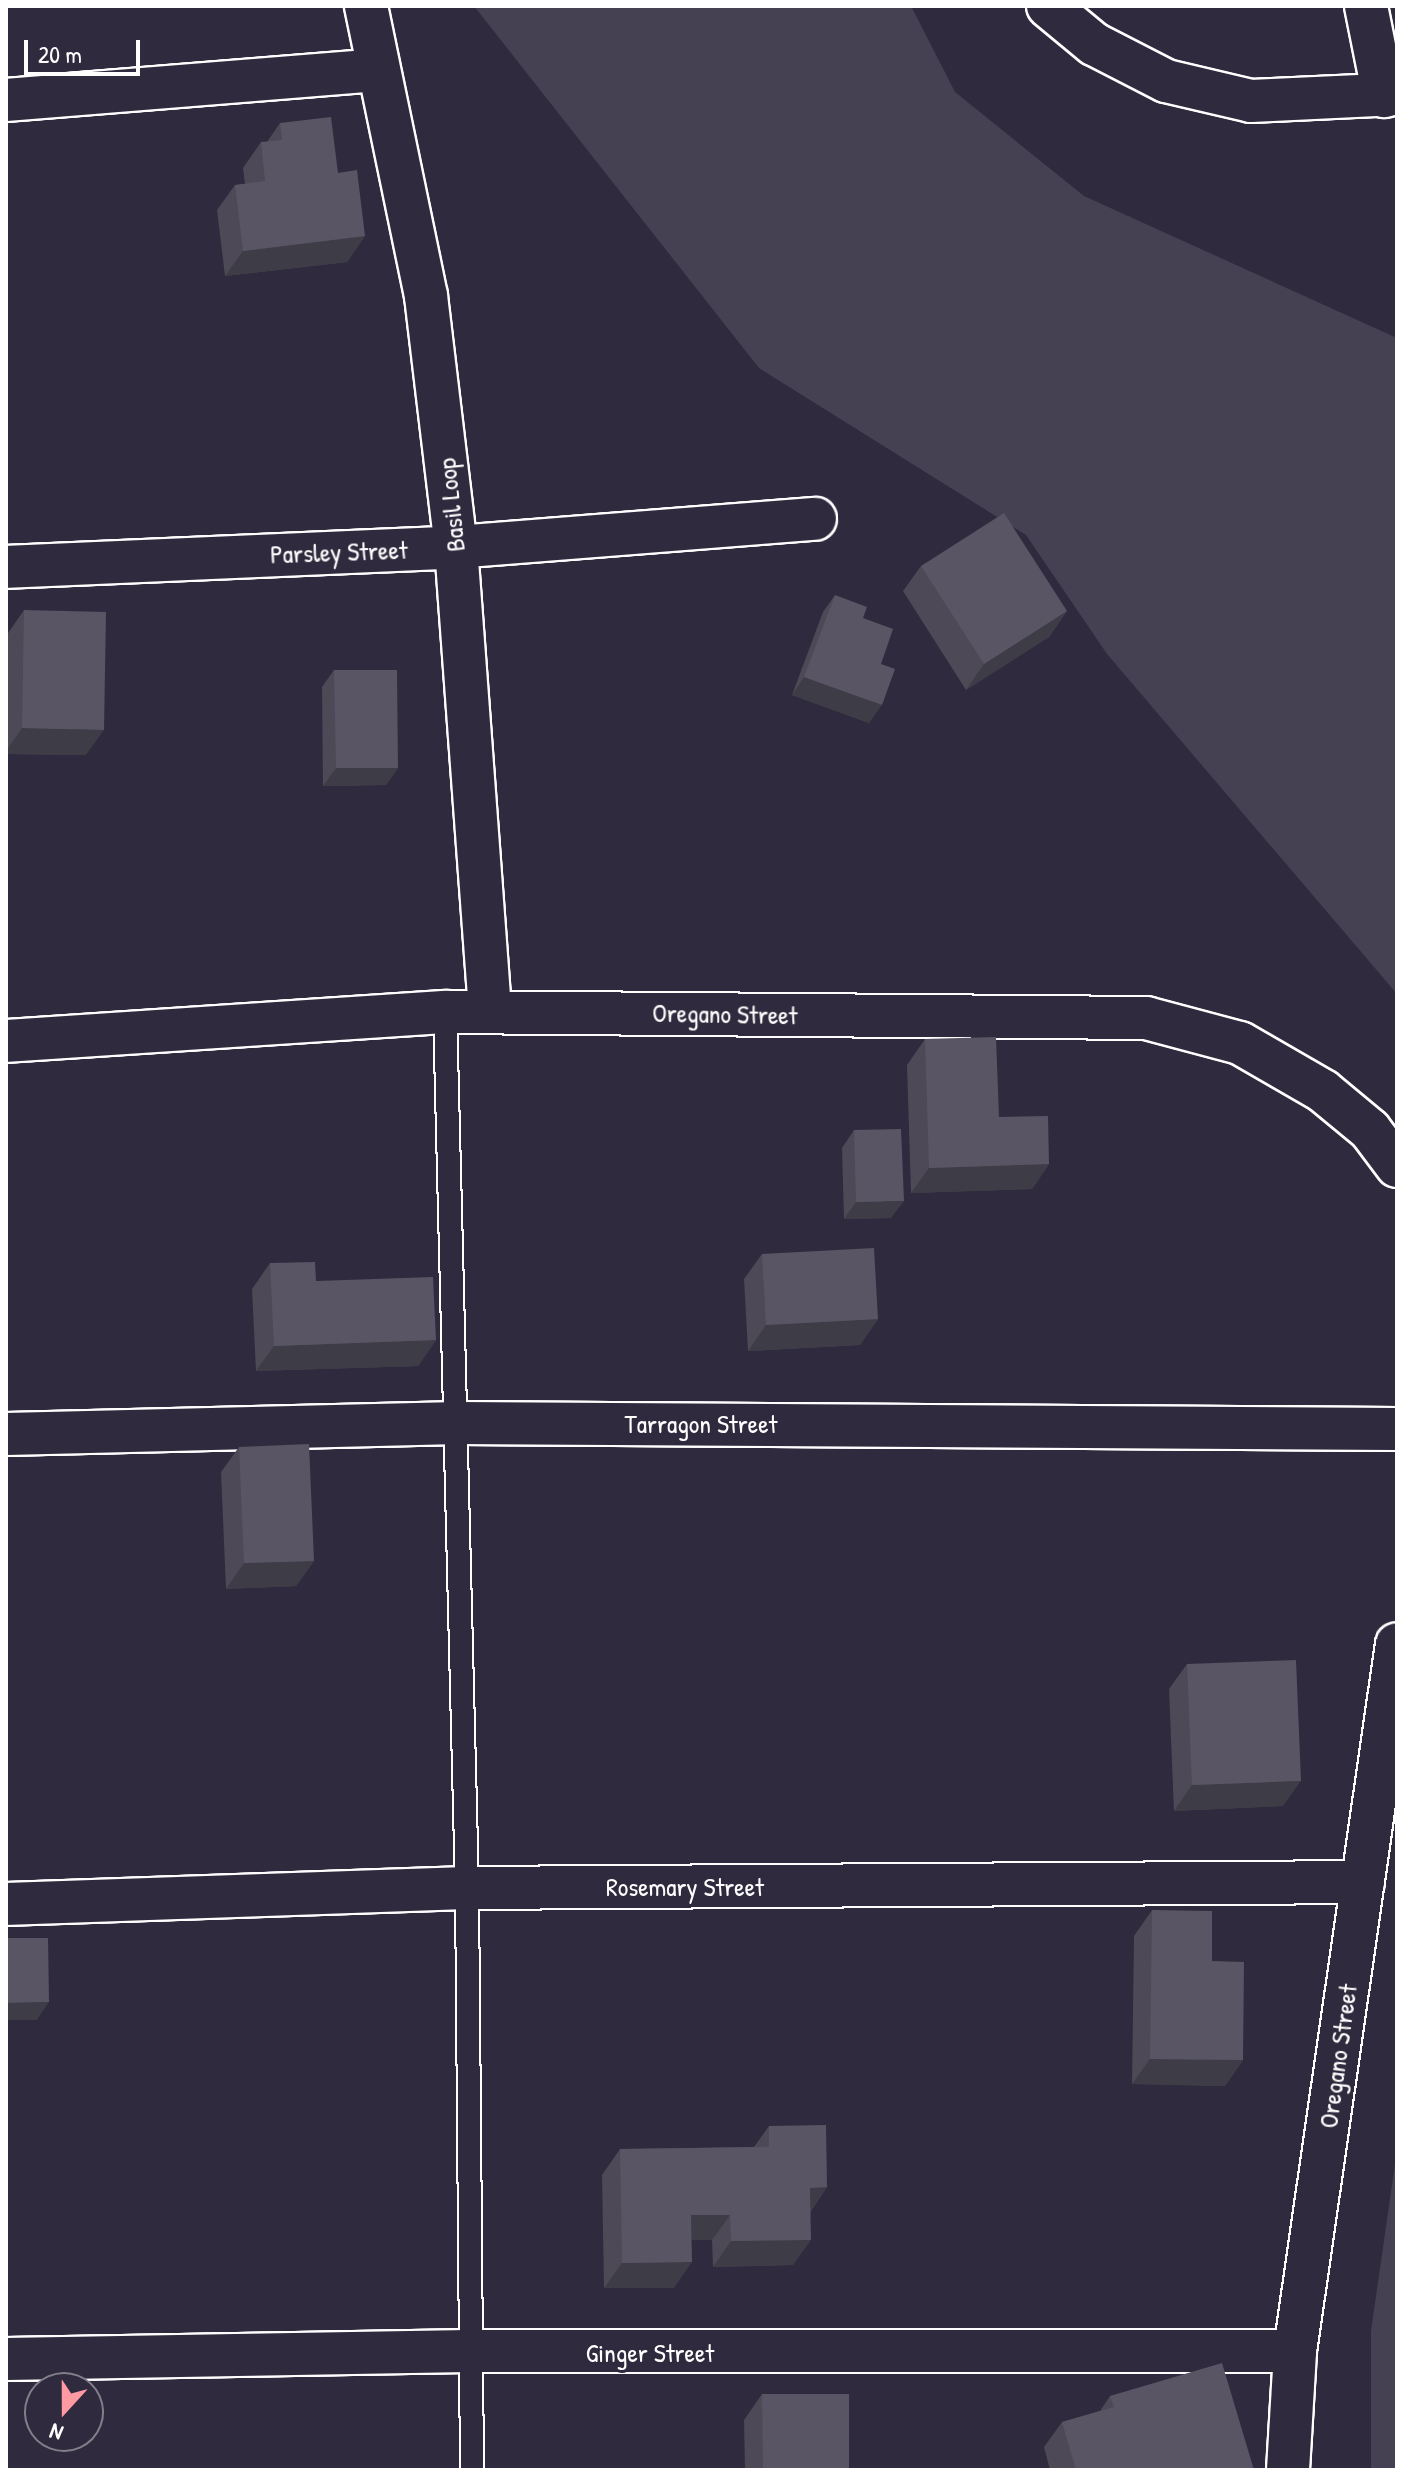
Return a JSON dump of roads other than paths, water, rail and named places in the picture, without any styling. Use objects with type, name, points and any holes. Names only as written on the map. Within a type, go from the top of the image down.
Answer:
[{"type":"street","name":"Basil Loop","points":[[366,6],[426,296],[456,547],[490,1011]]},
{"type":"street","points":[[1048,6],[1094,44],[1166,81],[1251,101],[1390,95],[1366,6]]},
{"type":"street","points":[[6,100],[378,70]]},
{"type":"street","name":"Parsley Street","points":[[6,567],[456,547],[815,519]]},
{"type":"street","name":"Oregano Street","points":[[6,1041],[490,1011],[1146,1018],[1240,1043],[1323,1091],[1370,1130],[1397,1166]]},
{"type":"street","name":"Tarragon Street","points":[[6,1434],[458,1423],[1397,1429]]},
{"type":"street","name":"Oregano Street","points":[[1288,2470],[1295,2351],[1397,1644]]},
{"type":"street","name":"Rosemary Street","points":[[6,1904],[467,1888],[1363,1882]]},
{"type":"street","name":"Ginger Street","points":[[6,2359],[468,2351],[1295,2351]]},
{"type":"lane","points":[[445,1012],[458,1423],[467,1888],[468,2351],[472,2470]]}]
